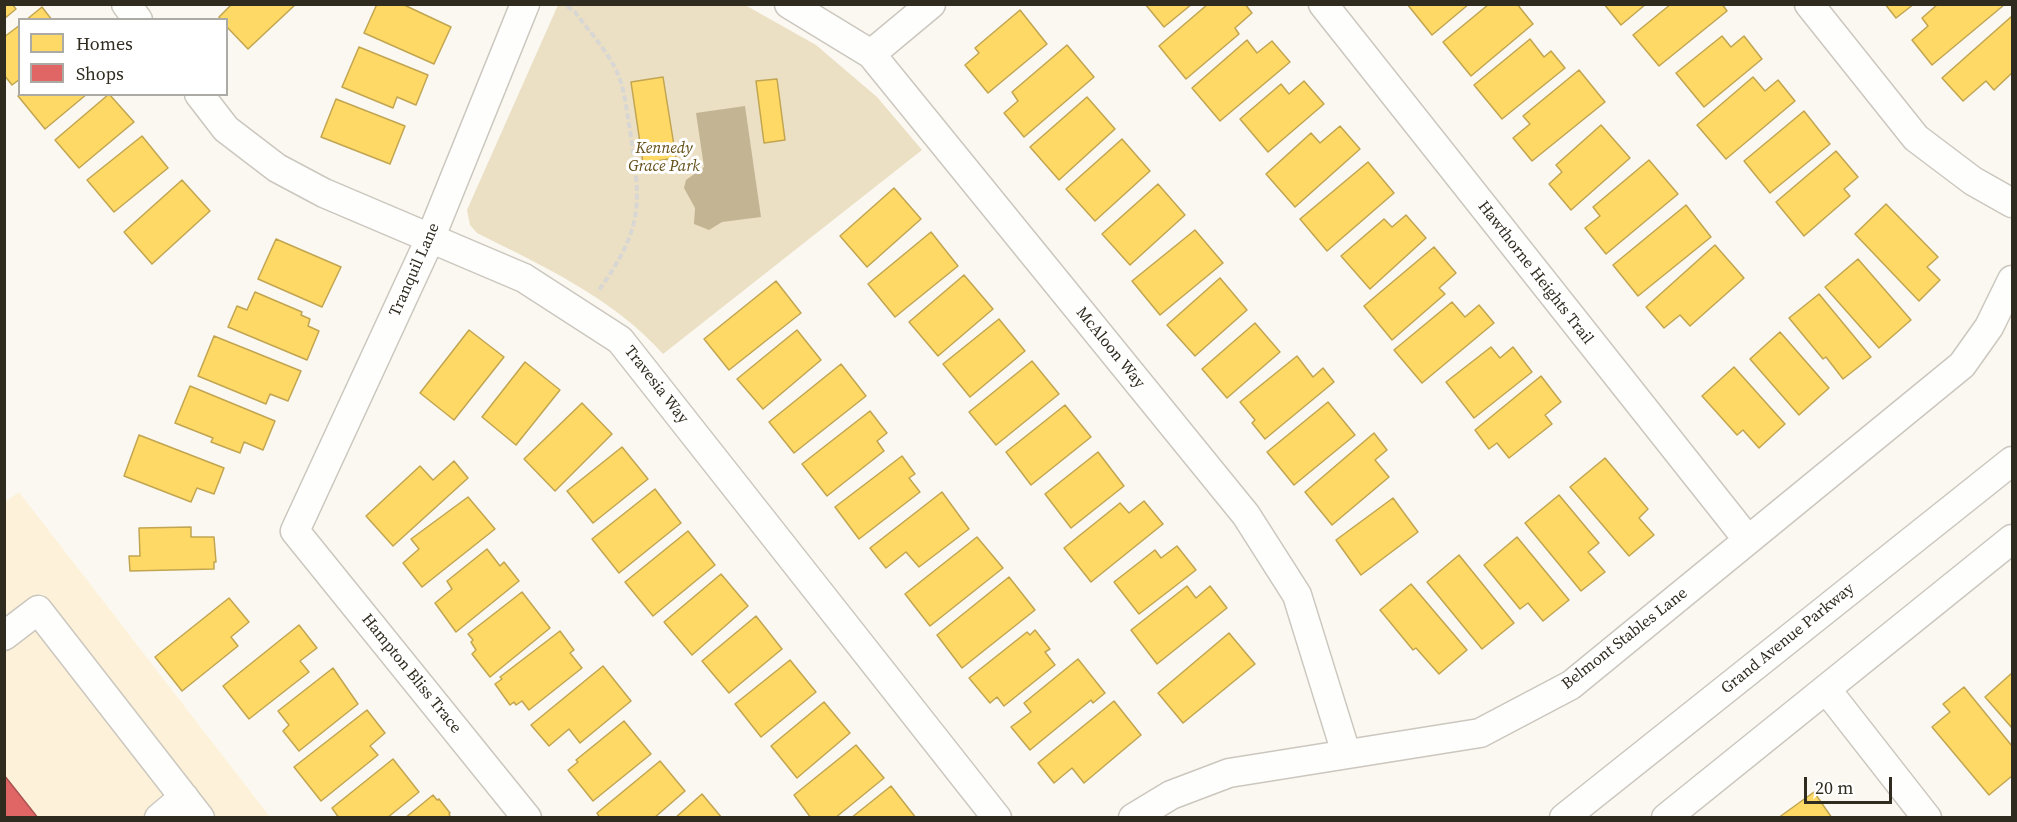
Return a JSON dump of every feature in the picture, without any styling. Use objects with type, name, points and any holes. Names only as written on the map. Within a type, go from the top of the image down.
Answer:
[{"type":"street","points":[[126,4],[136,18]]},
{"type":"street","name":"Tranquil Lane","points":[[296,531],[430,239],[525,4]]},
{"type":"street","name":"McAloon Way","points":[[789,4],[872,54],[1246,515],[1297,595],[1346,753]]},
{"type":"street","points":[[872,54],[931,4]]},
{"type":"street","name":"Hawthorne Heights Trail","points":[[1323,4],[1748,540]]},
{"type":"street","points":[[1809,4],[1916,138],[1973,181],[2013,203]]},
{"type":"street","name":"Travesia Way","points":[[200,96],[226,129],[277,168],[324,193],[524,279],[620,340],[997,818]]},
{"type":"street","name":"Belmont Stables Lane","points":[[1133,818],[1171,795],[1229,772],[1480,733],[1571,685],[1962,365],[1989,327],[2013,280]]},
{"type":"street","name":"Grand Avenue Parkway","points":[[1564,818],[2013,460]]},
{"type":"street","name":"Hampton Bliss Trace","points":[[296,531],[527,818]]},
{"type":"street","points":[[1666,818],[2013,538]]},
{"type":"street","points":[[4,636],[38,610],[192,807],[159,818]]},
{"type":"street","points":[[1826,689],[1927,818]]},
{"type":"path","points":[[567,6],[575,12],[616,68],[623,87],[637,180],[638,203],[627,246],[599,290]]},
{"type":"shaded area","points":[[745,106],[761,217],[722,222],[709,230],[694,224],[695,208],[684,188],[686,180],[704,167],[696,113]]},
{"type":"shaded area","points":[[19,492],[270,817],[5,818],[4,503]]},
{"type":"green space","name":"Kennedy Grace Park","points":[[558,5],[745,5],[816,45],[877,97],[922,150],[663,354],[622,316],[600,300],[552,271],[477,233],[470,225],[467,210]]},
{"type":"building: Homes","points":[[4,4],[12,4],[16,9],[4,19]]},
{"type":"building: Homes","points":[[232,4],[296,4],[248,49],[228,28],[228,18],[219,17]]},
{"type":"building: Homes","points":[[377,4],[402,4],[451,27],[434,64],[364,33]]},
{"type":"building: Homes","points":[[1145,4],[1192,4],[1164,27]]},
{"type":"building: Homes","points":[[1208,4],[1245,4],[1252,13],[1235,28],[1239,34],[1186,79],[1159,46]]},
{"type":"building: Homes","points":[[1407,4],[1469,4],[1432,35]]},
{"type":"building: Homes","points":[[1489,4],[1517,4],[1533,24],[1471,76],[1443,42]]},
{"type":"building: Homes","points":[[1604,4],[1646,4],[1621,25]]},
{"type":"building: Homes","points":[[1671,4],[1722,4],[1727,11],[1659,66],[1633,35]]},
{"type":"building: Homes","points":[[1885,4],[1914,4],[1896,18]]},
{"type":"building: Homes","points":[[1938,4],[2004,5],[1932,65],[1912,40],[1928,26],[1922,18]]},
{"type":"building: Homes","points":[[42,7],[50,18],[28,18]]},
{"type":"building: Homes","points":[[1020,10],[1047,44],[988,93],[965,65],[979,53],[975,48]]},
{"type":"building: Homes","points":[[2012,16],[2012,73],[1994,90],[1986,81],[1963,101],[1942,78]]},
{"type":"building: Homes","points":[[18,26],[18,80],[12,85],[4,75],[4,37]]},
{"type":"building: Homes","points":[[1722,36],[1731,47],[1744,36],[1762,59],[1704,107],[1676,73]]},
{"type":"building: Homes","points":[[1530,39],[1544,57],[1551,51],[1565,68],[1502,119],[1474,85]]},
{"type":"building: Homes","points":[[1247,40],[1257,53],[1272,41],[1290,62],[1220,121],[1192,88]]},
{"type":"building: Homes","points":[[1067,45],[1094,77],[1024,137],[1004,113],[1018,101],[1012,92]]},
{"type":"building: Homes","points":[[359,47],[428,75],[416,105],[397,97],[393,108],[342,87]]},
{"type":"building: Homes","points":[[1579,70],[1605,102],[1532,161],[1513,138],[1530,124],[1523,116]]},
{"type":"building: Homes","points":[[663,77],[676,158],[643,163],[631,82]]},
{"type":"building: Homes","points":[[1753,77],[1765,91],[1778,80],[1795,101],[1726,159],[1697,125]]},
{"type":"building: Homes","points":[[777,79],[785,140],[764,143],[756,81]]},
{"type":"building: Homes","points":[[1304,81],[1324,104],[1268,152],[1240,119],[1281,84],[1289,94]]},
{"type":"building: Homes","points":[[18,96],[85,96],[45,129]]},
{"type":"building: Homes","points":[[107,96],[111,96],[134,122],[79,168],[55,140]]},
{"type":"building: Homes","points":[[1087,97],[1115,129],[1059,180],[1030,147]]},
{"type":"building: Homes","points":[[336,99],[405,126],[390,164],[321,137]]},
{"type":"building: Homes","points":[[1804,111],[1830,144],[1770,193],[1744,161]]},
{"type":"building: Homes","points":[[1601,125],[1630,158],[1571,210],[1549,184],[1562,172],[1556,165]]},
{"type":"building: Homes","points":[[1340,126],[1360,149],[1295,207],[1266,174],[1311,133],[1320,143]]},
{"type":"building: Homes","points":[[142,136],[168,168],[114,212],[87,180]]},
{"type":"building: Homes","points":[[1122,139],[1150,171],[1095,221],[1066,189]]},
{"type":"building: Homes","points":[[1836,151],[1858,177],[1844,189],[1850,196],[1804,236],[1776,202]]},
{"type":"building: Homes","points":[[1649,160],[1678,194],[1606,254],[1585,228],[1600,216],[1593,207]]},
{"type":"building: Homes","points":[[1368,162],[1394,193],[1327,251],[1300,219]]},
{"type":"building: Homes","points":[[182,180],[210,211],[152,264],[124,232]]},
{"type":"building: Homes","points":[[1158,184],[1185,215],[1130,265],[1102,234]]},
{"type":"building: Homes","points":[[894,188],[921,219],[867,267],[840,236]]},
{"type":"building: Homes","points":[[1886,204],[1938,257],[1927,267],[1940,280],[1919,301],[1855,234]]},
{"type":"building: Homes","points":[[1686,205],[1711,237],[1638,296],[1613,265]]},
{"type":"building: Homes","points":[[1406,215],[1426,238],[1370,289],[1341,256],[1384,219],[1392,227]]},
{"type":"building: Homes","points":[[1195,230],[1223,263],[1160,315],[1132,281]]},
{"type":"building: Homes","points":[[931,232],[958,266],[895,317],[868,284]]},
{"type":"building: Homes","points":[[276,239],[341,267],[322,307],[258,279]]},
{"type":"building: Homes","points":[[1715,245],[1744,278],[1690,326],[1680,315],[1664,328],[1646,307]]},
{"type":"building: Homes","points":[[1434,247],[1456,273],[1439,288],[1445,294],[1392,340],[1364,306]]},
{"type":"building: Homes","points":[[1858,259],[1911,320],[1879,348],[1825,287]]},
{"type":"building: Homes","points":[[964,275],[993,309],[938,356],[909,322]]},
{"type":"building: Homes","points":[[1220,278],[1247,310],[1195,356],[1167,325]]},
{"type":"building: Homes","points":[[776,281],[801,313],[729,370],[704,339]]},
{"type":"building: Homes","points":[[255,292],[302,312],[301,315],[310,319],[308,326],[319,331],[307,360],[228,327],[237,306],[247,310]]},
{"type":"building: Homes","points":[[1819,294],[1871,357],[1843,379],[1826,357],[1823,359],[1789,318]]},
{"type":"building: Homes","points":[[1452,302],[1465,317],[1479,305],[1494,323],[1422,383],[1394,350]]},
{"type":"building: Homes","points":[[999,319],[1025,351],[970,397],[943,364]]},
{"type":"building: Homes","points":[[1255,323],[1280,352],[1227,398],[1202,369]]},
{"type":"building: Homes","points":[[469,330],[504,357],[454,420],[420,393]]},
{"type":"building: Homes","points":[[797,330],[821,360],[763,409],[737,379]]},
{"type":"building: Homes","points":[[1780,332],[1829,388],[1799,415],[1750,359]]},
{"type":"building: Homes","points":[[214,336],[301,371],[288,401],[270,394],[266,404],[198,376]]},
{"type":"building: Homes","points":[[1491,347],[1500,358],[1513,347],[1532,372],[1474,418],[1446,382]]},
{"type":"building: Homes","points":[[1297,356],[1313,377],[1323,368],[1334,382],[1265,439],[1252,423],[1255,420],[1240,402]]},
{"type":"building: Homes","points":[[1032,361],[1059,394],[996,445],[969,412]]},
{"type":"building: Homes","points":[[525,362],[560,390],[516,445],[482,417]]},
{"type":"building: Homes","points":[[841,364],[866,396],[794,453],[769,422]]},
{"type":"building: Homes","points":[[1734,367],[1785,424],[1759,448],[1743,430],[1737,435],[1702,396]]},
{"type":"building: Homes","points":[[1541,376],[1561,402],[1545,415],[1552,424],[1509,458],[1497,443],[1489,449],[1475,430]]},
{"type":"building: Homes","points":[[190,386],[275,421],[263,450],[244,442],[240,453],[211,442],[213,438],[175,423]]},
{"type":"building: Homes","points":[[1328,402],[1355,435],[1294,485],[1267,452]]},
{"type":"building: Homes","points":[[582,403],[612,434],[555,491],[524,459]]},
{"type":"building: Homes","points":[[1065,405],[1091,437],[1031,485],[1006,452]]},
{"type":"building: Homes","points":[[870,411],[887,433],[877,441],[884,451],[827,496],[802,464]]},
{"type":"building: Homes","points":[[1374,433],[1387,450],[1375,460],[1389,477],[1332,525],[1305,492]]},
{"type":"building: Homes","points":[[139,435],[224,468],[214,494],[197,488],[191,502],[124,476]]},
{"type":"building: Homes","points":[[622,447],[648,479],[593,523],[567,491]]},
{"type":"building: Homes","points":[[1098,452],[1124,486],[1071,528],[1045,494]]},
{"type":"building: Homes","points":[[902,456],[915,474],[909,478],[920,492],[859,539],[835,507]]},
{"type":"building: Homes","points":[[1605,458],[1648,509],[1639,518],[1654,535],[1629,556],[1570,487]]},
{"type":"building: Homes","points":[[454,461],[468,478],[393,546],[366,516],[420,466],[433,480]]},
{"type":"building: Homes","points":[[655,489],[681,523],[619,573],[592,539]]},
{"type":"building: Homes","points":[[942,492],[969,529],[919,567],[906,552],[886,568],[870,548]]},
{"type":"building: Homes","points":[[1559,495],[1599,543],[1588,552],[1605,572],[1581,591],[1525,523]]},
{"type":"building: Homes","points":[[468,497],[495,529],[422,587],[403,563],[419,549],[411,539]]},
{"type":"building: Homes","points":[[1393,498],[1418,532],[1361,575],[1336,540]]},
{"type":"building: Homes","points":[[1144,501],[1163,524],[1091,582],[1064,548],[1120,503],[1129,513]]},
{"type":"building: Homes","points":[[191,527],[191,537],[214,537],[216,562],[214,562],[214,569],[130,571],[129,556],[140,556],[139,528]]},
{"type":"building: Homes","points":[[688,531],[715,565],[653,616],[625,582]]},
{"type":"building: Homes","points":[[977,537],[1003,568],[930,626],[905,594]]},
{"type":"building: Homes","points":[[1517,537],[1569,600],[1543,621],[1528,603],[1520,609],[1484,565]]},
{"type":"building: Homes","points":[[1177,546],[1196,570],[1139,614],[1114,582],[1155,550],[1161,558]]},
{"type":"building: Homes","points":[[487,549],[500,566],[504,562],[519,581],[456,632],[435,603],[452,589],[447,581]]},
{"type":"building: Homes","points":[[1459,555],[1514,623],[1482,649],[1427,582]]},
{"type":"building: Homes","points":[[721,574],[748,606],[692,655],[664,622]]},
{"type":"building: Homes","points":[[1009,577],[1035,610],[962,668],[937,635]]},
{"type":"building: Homes","points":[[1411,584],[1467,650],[1439,674],[1416,648],[1413,650],[1380,610]]},
{"type":"building: Homes","points":[[1187,586],[1196,598],[1210,586],[1227,608],[1157,664],[1131,630]]},
{"type":"building: Homes","points":[[522,592],[550,628],[490,677],[472,654],[476,650],[468,634]]},
{"type":"building: Homes","points":[[229,598],[249,622],[231,637],[238,646],[182,691],[155,657]]},
{"type":"building: Homes","points":[[756,616],[782,649],[729,693],[702,661]]},
{"type":"building: Homes","points":[[299,625],[317,648],[300,661],[309,672],[249,719],[223,686]]},
{"type":"building: Homes","points":[[1035,630],[1050,649],[1045,652],[1055,665],[1004,706],[997,697],[990,703],[969,678],[1027,632],[1030,635]]},
{"type":"building: Homes","points":[[560,631],[574,650],[570,653],[582,668],[529,710],[522,701],[516,705],[514,702],[510,705],[495,684],[502,679],[500,677]]},
{"type":"building: Homes","points":[[1229,633],[1255,664],[1183,723],[1158,693]]},
{"type":"building: Homes","points":[[1078,659],[1105,693],[1093,703],[1091,700],[1030,750],[1011,727],[1031,712],[1024,703]]},
{"type":"building: Homes","points":[[790,660],[816,692],[761,737],[735,704]]},
{"type":"building: Homes","points":[[603,666],[631,701],[580,743],[569,729],[549,746],[531,725]]},
{"type":"building: Homes","points":[[333,668],[358,704],[299,751],[283,731],[289,725],[278,711]]},
{"type":"building: Homes","points":[[2012,673],[2012,728],[1985,697]]},
{"type":"building: Homes","points":[[1964,687],[2012,746],[2012,776],[1989,795],[1932,727],[1950,712],[1943,704]]},
{"type":"building: Homes","points":[[1114,701],[1141,735],[1084,783],[1072,768],[1054,783],[1038,763]]},
{"type":"building: Homes","points":[[824,702],[850,733],[797,778],[771,746]]},
{"type":"building: Homes","points":[[367,710],[385,733],[370,746],[378,755],[321,801],[294,767]]},
{"type":"building: Homes","points":[[624,721],[651,754],[593,801],[568,770],[578,762],[576,760]]},
{"type":"building: Homes","points":[[856,745],[884,778],[835,818],[811,818],[794,795]]},
{"type":"building: Homes","points":[[393,759],[419,792],[387,818],[339,818],[332,808]]},
{"type":"building: Homes","points":[[660,761],[685,791],[654,818],[600,818],[597,813]]},
{"type":"building: Homes","points":[[891,786],[916,818],[851,818]]},
{"type":"building: Homes","points":[[1814,792],[1832,818],[1778,818]]},
{"type":"building: Homes","points":[[702,794],[722,818],[675,818]]},
{"type":"building: Homes","points":[[433,795],[450,813],[451,818],[405,818]]},
{"type":"building: Shops","points":[[4,775],[38,818],[4,818]]}]
